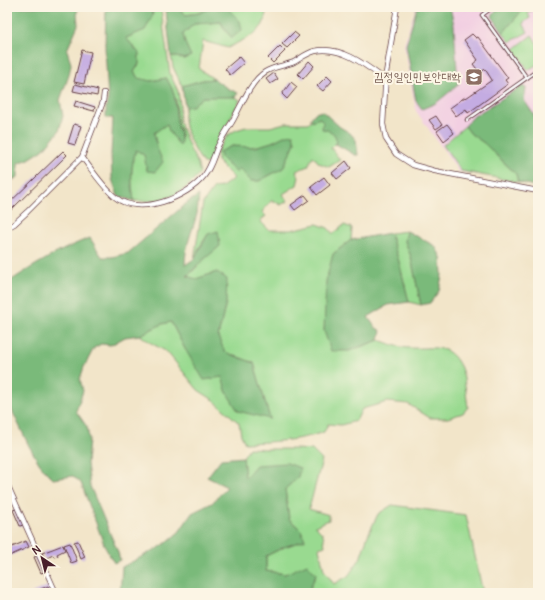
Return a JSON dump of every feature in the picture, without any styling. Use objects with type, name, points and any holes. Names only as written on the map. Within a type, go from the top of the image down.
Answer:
[{"type":"street","points":[[397,7],[386,80],[383,124],[386,139],[396,154],[413,165],[435,171],[538,191]]},
{"type":"street","points":[[82,157],[116,197],[126,203],[142,205],[173,199],[193,188],[204,176],[212,163],[217,148],[254,82],[266,71],[289,64],[314,51],[332,50],[346,55],[386,80]]},
{"type":"street","points":[[7,228],[14,224],[27,212],[82,157],[103,102],[104,93]]},
{"type":"street","points":[[7,484],[56,593]]},
{"type":"lane","points":[[493,7],[482,15],[526,78]]},
{"type":"lane","points":[[467,120],[538,70]]},
{"type":"shaded area","name":"김정일인민보안대학","points":[[416,7],[538,7],[538,183],[459,172],[416,111],[404,44]]},
{"type":"green space","points":[[7,7],[79,7],[77,12],[78,25],[67,50],[71,64],[69,75],[60,100],[63,116],[59,131],[43,150],[29,159],[18,163],[18,177],[7,183]]},
{"type":"green space","points":[[106,7],[151,7],[153,15],[145,30],[126,38],[139,53],[139,64],[134,72],[138,78],[151,81],[166,78],[170,84],[175,99],[177,121],[181,136],[180,146],[169,131],[167,124],[154,133],[157,148],[163,162],[155,172],[147,171],[144,155],[136,150],[132,175],[134,201],[118,196],[112,179],[111,154],[113,118],[106,118],[108,99],[105,47]]},
{"type":"green space","points":[[151,7],[160,7],[161,9],[170,74],[178,91],[180,105],[179,121],[197,162],[200,173],[186,188],[171,196],[163,199],[134,201],[132,175],[136,149],[144,155],[157,148],[154,133],[167,123],[182,139],[177,121],[176,100],[166,78],[151,81],[138,78],[134,72],[139,64],[132,45],[126,38],[133,35],[153,15]]},
{"type":"green space","points":[[171,7],[177,7],[186,15],[199,13],[212,7],[228,9],[240,21],[242,30],[232,38],[225,30],[221,22],[194,24],[183,34],[191,56],[185,59],[171,56],[166,11]]},
{"type":"green space","points":[[177,7],[212,7],[199,13],[186,15]]},
{"type":"green space","points":[[212,7],[268,7],[262,26],[253,34],[228,48],[203,41],[199,69],[214,79],[203,80],[182,86],[173,67],[171,56],[185,59],[183,34],[194,24],[221,22],[225,30],[232,38]]},
{"type":"green space","points":[[417,7],[450,7],[454,25],[458,85],[436,103],[422,109],[416,101],[406,45]]},
{"type":"green space","points":[[501,7],[525,7],[503,33],[492,16]]},
{"type":"green space","points":[[524,7],[537,7],[528,13],[530,18],[523,23],[528,32],[510,42],[503,33]]},
{"type":"green space","points":[[532,35],[538,45],[538,64],[528,70],[514,49]]},
{"type":"green space","points":[[214,79],[227,88],[238,93],[235,97],[203,97],[192,106],[185,107],[182,86],[203,80]]},
{"type":"green space","points":[[522,86],[526,88],[524,100],[538,121],[538,187],[518,182],[516,174],[484,143],[471,134],[465,126],[474,116]]},
{"type":"green space","points":[[203,97],[235,97],[240,100],[216,145],[210,161],[206,164],[202,162],[188,136],[184,122],[185,107],[192,106]]},
{"type":"green space","points":[[322,111],[340,127],[350,133],[356,140],[358,155],[355,155],[336,144],[337,142],[334,134],[330,131],[322,129],[323,122],[320,118],[311,121],[311,118],[315,113]]},
{"type":"green space","points":[[320,118],[336,136],[337,142],[331,148],[340,160],[329,167],[319,163],[313,156],[308,166],[296,171],[299,177],[297,185],[283,194],[287,201],[281,205],[272,200],[262,212],[266,216],[260,221],[269,230],[291,230],[317,224],[328,228],[333,234],[344,225],[352,228],[351,240],[333,254],[324,331],[349,351],[379,340],[395,346],[434,348],[446,351],[451,354],[461,368],[468,407],[463,413],[448,418],[430,418],[408,404],[387,402],[362,409],[356,421],[341,425],[328,424],[324,432],[314,435],[285,440],[245,443],[241,435],[239,423],[212,399],[198,390],[167,352],[140,335],[162,324],[171,322],[185,349],[222,377],[227,393],[270,419],[254,363],[225,352],[218,337],[226,302],[217,272],[196,279],[187,277],[208,255],[208,234],[194,259],[203,203],[214,188],[222,187],[234,178],[217,161],[217,151],[228,135],[236,130],[246,127],[270,127],[285,123],[307,123]],"holes":[[[293,134],[295,143],[283,168],[259,181],[239,168],[237,172],[222,159],[232,146],[257,146]]]},
{"type":"green space","points":[[465,126],[471,134],[484,143],[516,174],[518,182],[461,171],[443,145]]},
{"type":"green space","points":[[293,134],[295,143],[283,168],[259,181],[251,181],[239,168],[237,173],[222,159],[219,152],[232,146],[255,147],[272,142],[286,135]]},
{"type":"green space","points":[[199,195],[197,214],[187,245],[185,265],[194,259],[208,234],[218,231],[220,246],[187,276],[196,279],[217,272],[227,279],[226,302],[218,337],[225,352],[254,363],[270,419],[238,411],[227,393],[222,377],[204,380],[171,322],[162,324],[140,335],[125,337],[111,345],[101,344],[94,348],[84,367],[80,379],[83,391],[76,411],[87,427],[89,439],[87,464],[90,486],[118,552],[120,560],[114,563],[105,547],[81,483],[73,476],[53,479],[46,472],[29,446],[7,400],[7,283],[57,253],[90,238],[102,257],[112,257],[128,253],[188,202]]},
{"type":"green space","points":[[407,231],[405,241],[411,257],[421,305],[409,302],[390,233]]},
{"type":"green space","points":[[407,231],[435,246],[441,257],[442,275],[439,291],[430,303],[421,305],[411,257],[405,241]]},
{"type":"green space","points":[[390,233],[409,302],[388,305],[368,317],[375,327],[381,331],[379,340],[349,351],[331,351],[324,331],[326,281],[333,254],[351,240]]},
{"type":"green space","points":[[249,448],[312,450],[322,460],[309,509],[329,515],[329,520],[315,526],[323,534],[325,546],[319,548],[324,570],[334,584],[348,576],[360,559],[368,535],[378,514],[392,505],[466,515],[483,593],[308,593],[316,574],[285,574],[266,571],[266,556],[284,547],[304,540],[301,530],[289,519],[285,489],[298,477],[245,479],[243,457]]},
{"type":"green space","points":[[243,457],[245,478],[256,465],[287,463],[300,468],[298,477],[285,489],[289,519],[301,530],[305,540],[284,547],[266,556],[266,571],[285,574],[307,564],[316,574],[308,593],[120,593],[122,567],[162,546],[179,532],[192,513],[212,503],[227,487],[207,477],[221,459]]},
{"type":"building","points":[[294,32],[299,36],[287,48],[282,44]]},
{"type":"building","points":[[472,34],[476,38],[478,37],[508,78],[505,80],[508,84],[468,113],[466,109],[456,116],[450,108],[492,80],[485,69],[480,73],[473,64],[478,60],[464,40]]},
{"type":"building","points":[[280,46],[285,51],[273,63],[268,58]]},
{"type":"building","points":[[82,50],[91,52],[84,84],[74,82]]},
{"type":"building","points":[[239,57],[244,63],[230,75],[225,69]]},
{"type":"building","points":[[309,61],[314,66],[303,79],[298,74]]},
{"type":"building","points":[[274,73],[278,79],[270,84],[266,79]]},
{"type":"building","points":[[327,76],[332,81],[323,91],[317,86]]},
{"type":"building","points":[[291,82],[297,87],[287,99],[282,94]]},
{"type":"building","points":[[75,84],[98,90],[97,96],[73,91]]},
{"type":"building","points":[[76,101],[95,107],[94,111],[74,106]]},
{"type":"building","points":[[436,116],[442,125],[436,129],[429,120]]},
{"type":"building","points":[[74,124],[81,126],[75,145],[68,143]]},
{"type":"building","points":[[447,124],[454,133],[444,141],[437,131]]},
{"type":"building","points":[[63,151],[67,155],[11,210],[7,205]]},
{"type":"building","points":[[346,161],[351,168],[337,179],[332,173]]},
{"type":"building","points":[[324,177],[330,185],[317,195],[311,187]]},
{"type":"building","points":[[305,195],[309,200],[295,210],[291,205]]},
{"type":"building","points":[[16,509],[23,525],[20,526],[13,510]]},
{"type":"building","points":[[26,541],[29,547],[7,557],[7,549]]},
{"type":"building","points":[[78,541],[85,557],[81,559],[74,542]]},
{"type":"building","points":[[70,543],[77,561],[71,563],[64,545]]},
{"type":"building","points":[[63,545],[65,550],[57,554],[58,556],[54,557],[53,555],[45,559],[42,553]]},
{"type":"building","points":[[37,556],[44,572],[41,573],[34,557]]},
{"type":"building","points":[[48,586],[51,592],[49,593],[31,593]]},
{"type":"place","name":"김정일인민보안대학","points":[[474,77]]}]
